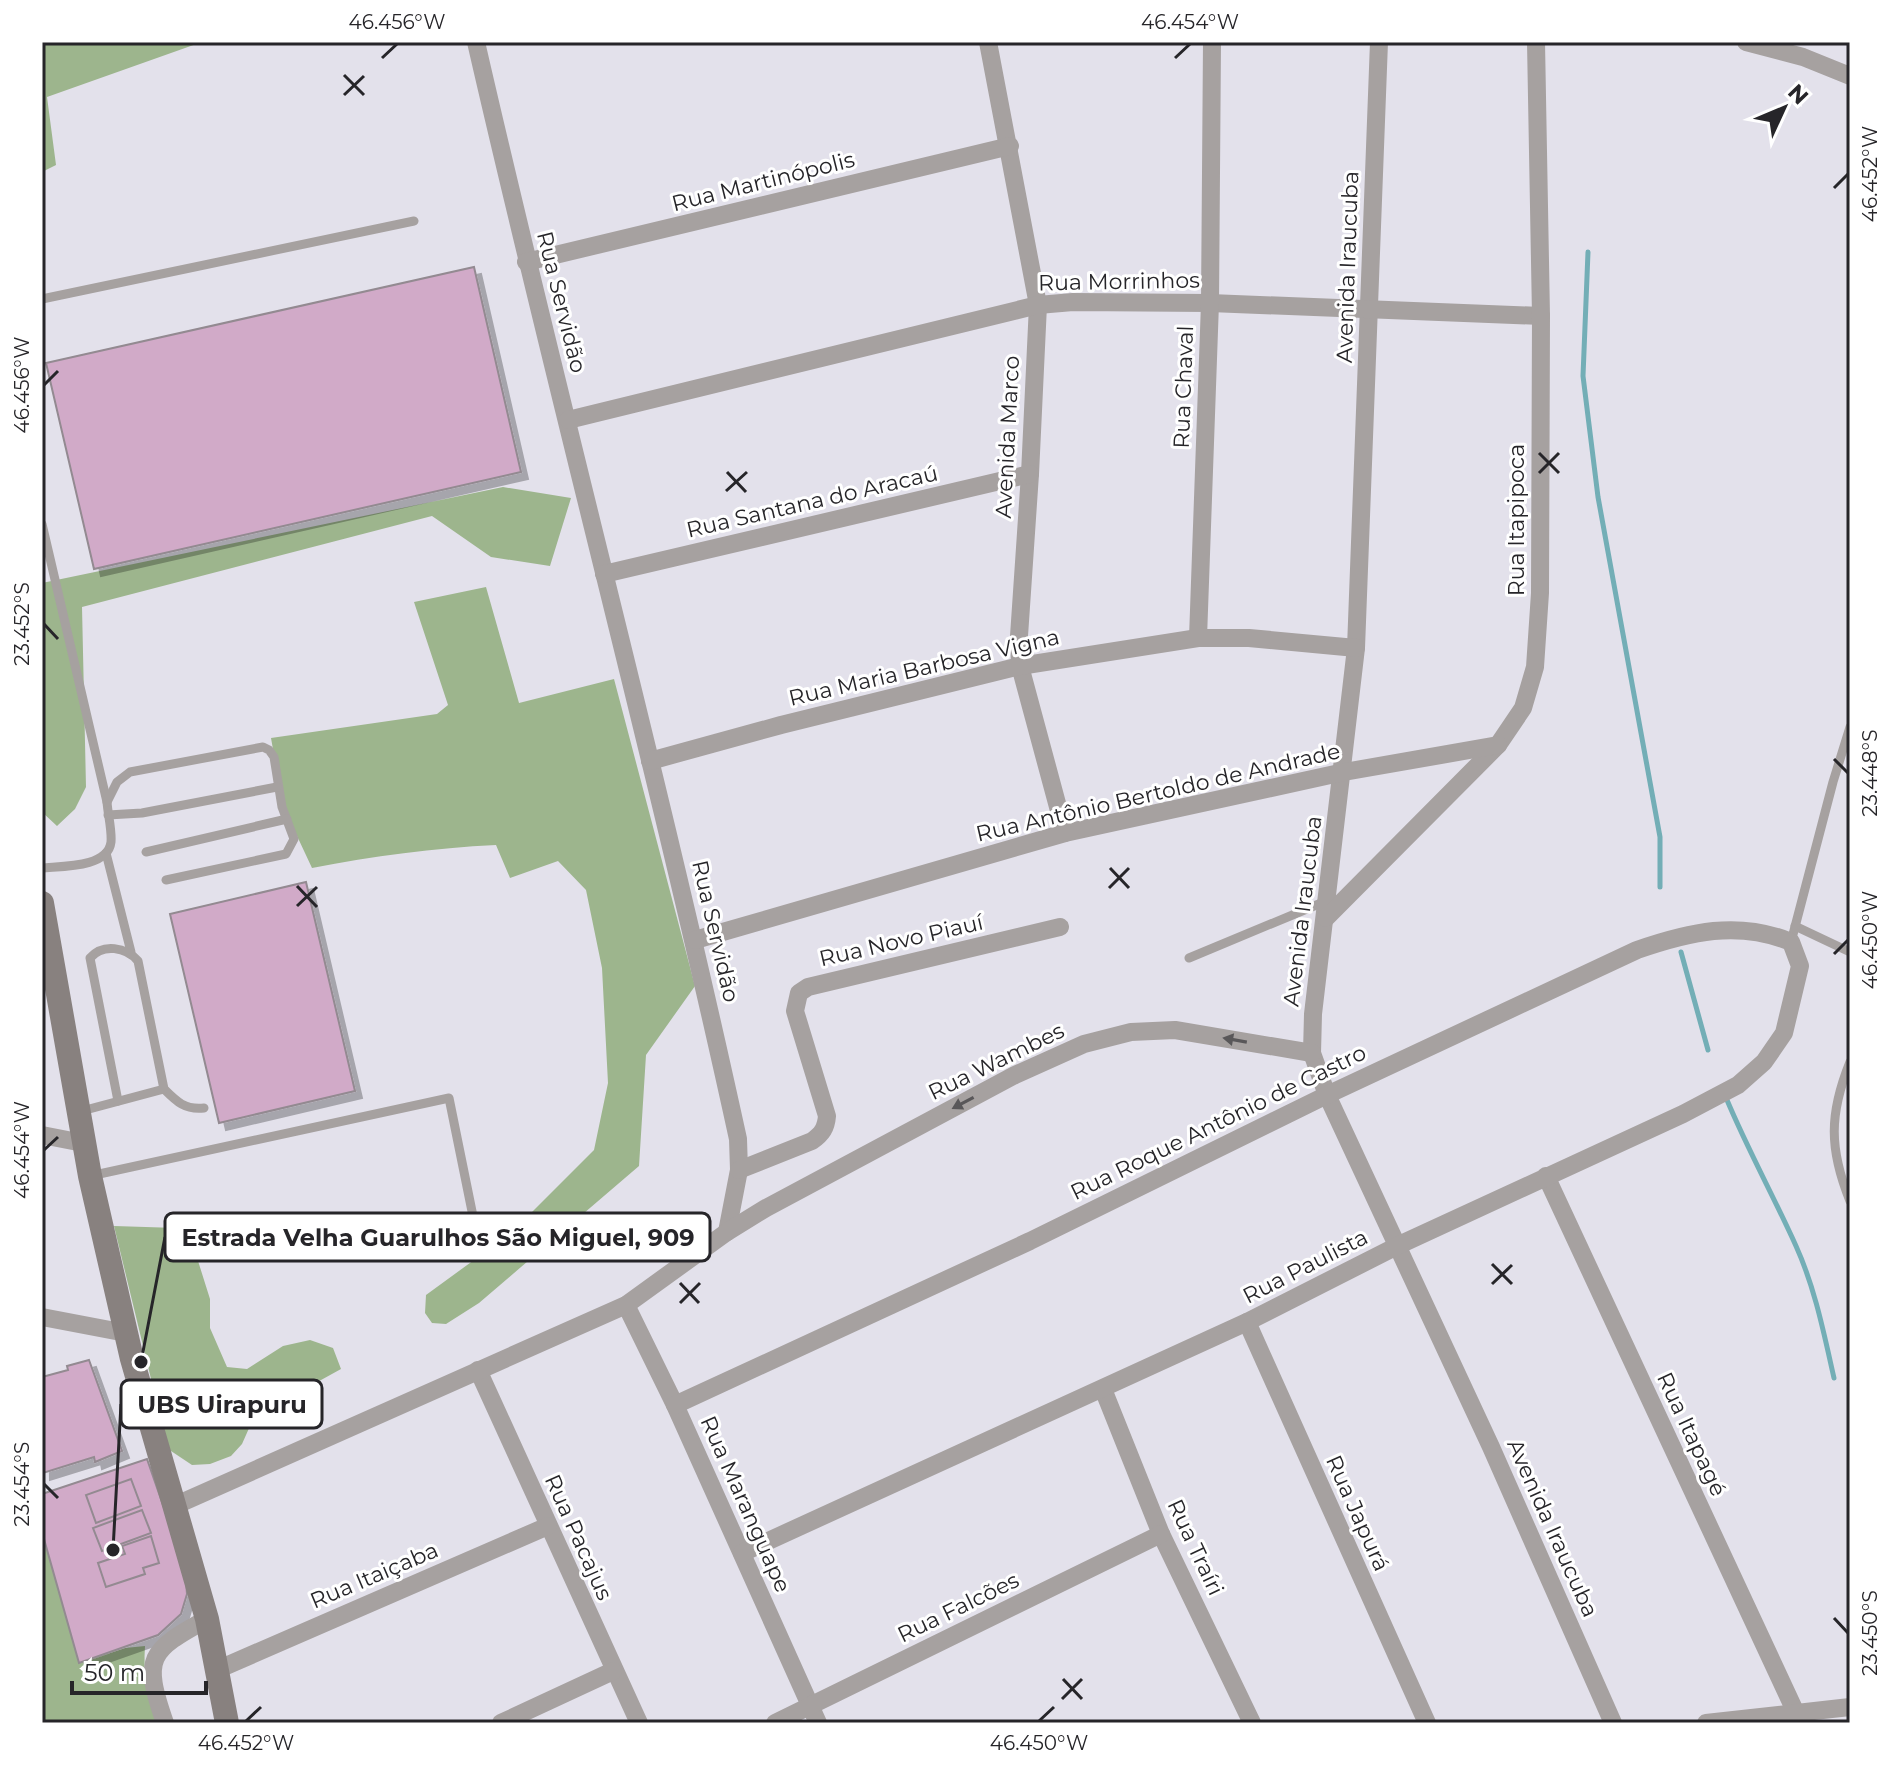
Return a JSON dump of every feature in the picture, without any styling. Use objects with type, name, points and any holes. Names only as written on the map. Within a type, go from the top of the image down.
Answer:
[{"type":"street","name":"Rua Servidão","points":[[476,42],[526,262],[568,420],[695,940],[738,1139],[739,1170],[727,1232]]},
{"type":"street","name":"Avenida Marco","points":[[988,42],[1038,305],[1019,636],[1020,666],[1065,833]]},
{"type":"street","name":"Rua Chaval","points":[[1198,638],[1210,303],[1212,42]]},
{"type":"street","name":"Avenida Iraucuba","points":[[1379,42],[1356,648],[1344,772],[1313,1014],[1312,1053],[1327,1095],[1399,1245],[1613,1723]]},
{"type":"street","name":"Rua Itapipoca","points":[[1327,909],[1498,745],[1523,708],[1535,667],[1540,593],[1541,316],[1536,42]]},
{"type":"street","points":[[1746,42],[1803,57],[1850,76]]},
{"type":"street","name":"Rua Martinópolis","points":[[526,262],[1010,146]]},
{"type":"street","name":"Rua Morrinhos","points":[[568,420],[1038,305],[1073,302],[1210,303],[1541,316]]},
{"type":"street","name":"Rua Santana do Aracaú","points":[[604,574],[1030,474]]},
{"type":"street","name":"Rua Maria Barbosa Vigna","points":[[650,761],[1020,666],[1198,638],[1249,638],[1356,648]]},
{"type":"street","name":"Rua Antônio Bertoldo de Andrade","points":[[695,940],[1065,833],[1344,772],[1498,745]]},
{"type":"street","points":[[42,903],[48,964],[90,1176],[126,1333],[207,1619],[227,1723]]},
{"type":"street","name":"Rua Novo Piauí","points":[[739,1170],[812,1141],[821,1135],[826,1126],[827,1116],[795,1011],[799,993],[808,987],[1060,927]]},
{"type":"street","name":"Rua Roque Antônio de Castro","points":[[675,1405],[1030,1241],[1327,1095],[1637,950],[1681,935],[1716,931],[1793,934]]},
{"type":"street","name":"Rua Paulista","points":[[742,1553],[1247,1322],[1399,1245],[1738,1085],[1764,1062],[1784,1033],[1800,966],[1793,934]]},
{"type":"street","name":"Rua Wambes","points":[[727,1232],[766,1208],[1015,1075],[1084,1044],[1131,1032],[1175,1030],[1312,1053]]},
{"type":"street","points":[[42,1135],[83,1143]]},
{"type":"street","name":"Rua Itapagé","points":[[1546,1176],[1796,1713]]},
{"type":"street","points":[[174,1506],[626,1305],[727,1232]]},
{"type":"street","name":"Rua Maranguape","points":[[626,1305],[675,1405],[814,1714]]},
{"type":"street","points":[[42,1317],[126,1333]]},
{"type":"street","name":"Rua Japurá","points":[[1247,1322],[1427,1723]]},
{"type":"street","name":"Rua Pacajus","points":[[478,1370],[639,1723]]},
{"type":"street","name":"Rua Traíri","points":[[1103,1389],[1161,1534],[1252,1723]]},
{"type":"street","name":"Rua Itaiçaba","points":[[219,1669],[548,1526]]},
{"type":"street","name":"Rua Falcões","points":[[775,1723],[814,1714],[1161,1534]]},
{"type":"street","points":[[165,1723],[154,1690],[154,1658],[162,1646],[207,1619]]},
{"type":"street","points":[[501,1723],[613,1671]]},
{"type":"street","points":[[1706,1723],[1850,1707]]},
{"type":"lane","points":[[42,299],[414,221]]},
{"type":"lane","points":[[42,524],[107,802],[111,844],[98,860],[42,868]]},
{"type":"lane","points":[[1850,727],[1793,934],[1850,952]]},
{"type":"lane","points":[[107,802],[117,782],[130,772],[263,747],[269,750],[274,757],[277,787],[294,839],[286,854],[166,880]]},
{"type":"lane","points":[[108,815],[142,813],[277,787]]},
{"type":"lane","points":[[146,852],[287,819]]},
{"type":"lane","points":[[106,853],[131,952],[138,961],[164,1089],[177,1103],[191,1109],[204,1108]]},
{"type":"lane","points":[[1189,958],[1327,909]]},
{"type":"lane","points":[[118,1101],[90,958],[99,950],[121,948],[131,952]]},
{"type":"lane","points":[[1850,1062],[1833,1115],[1835,1148],[1850,1201]]},
{"type":"lane","points":[[77,1112],[164,1089]]},
{"type":"lane","points":[[90,1176],[449,1098],[476,1231]]},
{"type":"green space","points":[[42,42],[202,42],[47,97],[56,165],[42,172]]},
{"type":"green space","points":[[503,487],[571,498],[550,566],[491,557],[432,516],[82,607],[86,787],[75,809],[57,826],[42,812],[42,583]]},
{"type":"green space","points":[[486,587],[519,703],[614,679],[695,986],[646,1055],[639,1166],[479,1303],[446,1324],[432,1323],[425,1313],[426,1295],[511,1233],[594,1150],[608,1083],[602,968],[586,890],[558,861],[510,878],[496,845],[404,853],[312,868],[283,806],[271,738],[437,714],[448,705],[414,602]]},
{"type":"green space","points":[[114,1226],[177,1228],[193,1245],[210,1299],[210,1328],[227,1367],[247,1369],[283,1346],[310,1340],[333,1348],[341,1369],[254,1417],[242,1444],[231,1456],[210,1464],[192,1465],[168,1449]]},
{"type":"green space","points":[[42,1532],[79,1663],[125,1648],[145,1646],[146,1685],[157,1723],[42,1723]]},
{"type":"building","points":[[474,267],[521,472],[94,569],[46,363]]},
{"type":"building","points":[[306,882],[355,1091],[219,1123],[170,914]]},
{"type":"building","points":[[89,1360],[122,1451],[95,1462],[94,1457],[43,1473],[42,1377]]},
{"type":"building","points":[[147,1459],[185,1568],[187,1594],[181,1614],[158,1635],[79,1663],[42,1532],[42,1494]]},
{"type":"building","points":[[131,1479],[141,1506],[96,1523],[86,1495]]},
{"type":"building","points":[[142,1510],[151,1533],[102,1551],[93,1528]]},
{"type":"building","points":[[151,1536],[159,1563],[143,1568],[145,1574],[106,1587],[98,1563],[125,1554],[122,1546]]},
{"type":"waterway","points":[[1588,252],[1583,376],[1598,497],[1660,837],[1660,887]]},
{"type":"waterway","points":[[1681,952],[1708,1050]]},
{"type":"waterway","points":[[1727,1100],[1803,1262],[1834,1378]]},
{"type":"place","name":"Estrada Velha Guarulhos São Miguel, 909","points":[[141,1362]]},
{"type":"place","name":"UBS Uirapuru","points":[[113,1550]]}]
